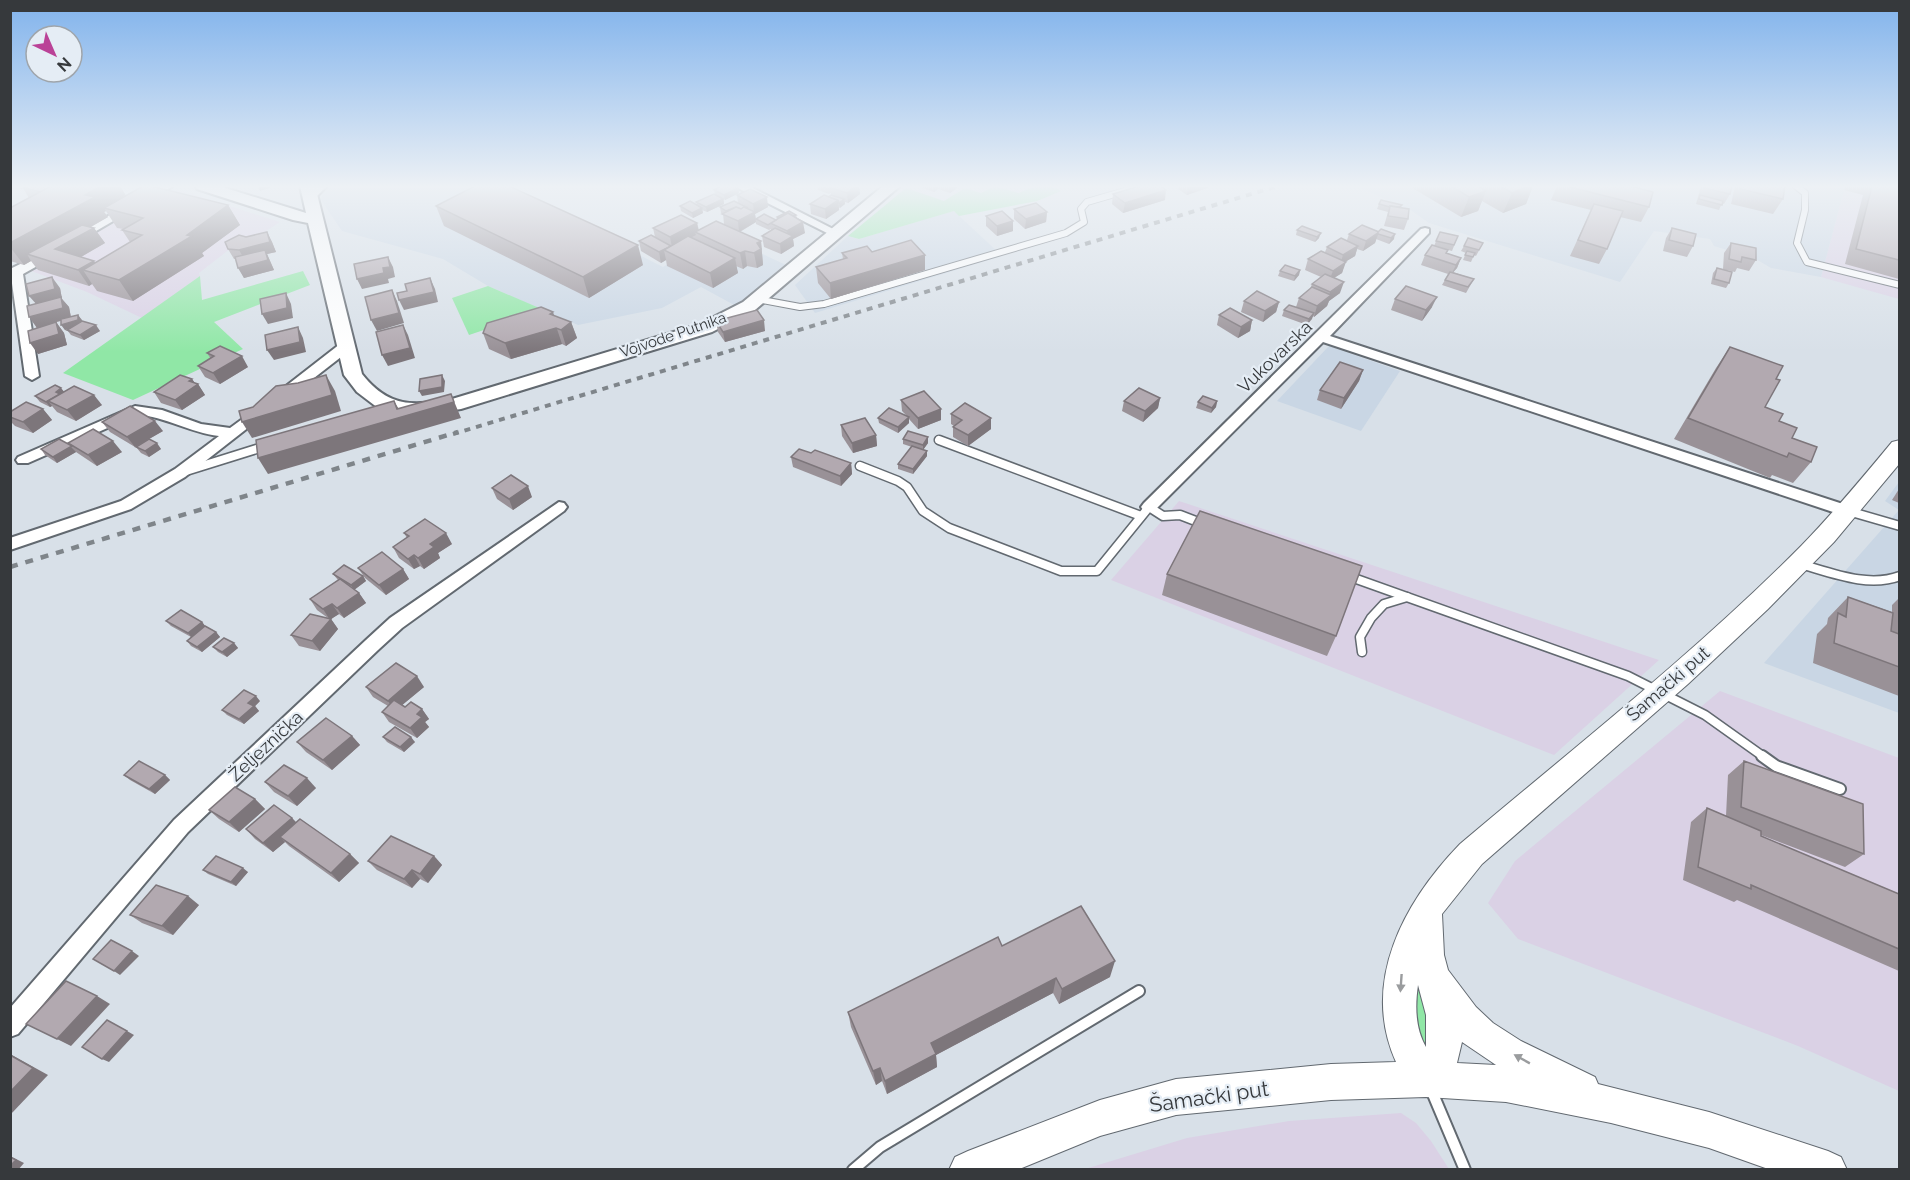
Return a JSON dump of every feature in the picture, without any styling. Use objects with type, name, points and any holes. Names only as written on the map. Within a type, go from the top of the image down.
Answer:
[{"type":"main road","name":"Šamački put","points":[[968,1170],[1100,1118],[1176,1097],[1331,1082],[1426,1079],[1407,1047],[1400,1023],[1402,967],[1410,939],[1426,909],[1449,877],[1471,854],[1724,636],[1799,563],[1847,511],[1899,447]]},
{"type":"main road","points":[[1426,909],[1427,955],[1443,1015],[1446,1038],[1444,1051],[1426,1079],[1506,1084],[1611,1105],[1709,1130],[1821,1167]]},
{"type":"main road","points":[[1433,978],[1451,1006],[1486,1039],[1611,1105]]},
{"type":"street","points":[[32,376],[12,274],[70,241]]},
{"type":"street","name":"Vojvode Putnika","points":[[319,241],[353,375],[365,393],[386,408],[411,409],[432,409],[486,395],[706,328],[728,318],[757,299],[825,241]]},
{"type":"street","name":"Vukovarska","points":[[1145,511],[1415,241]]},
{"type":"street","points":[[1321,337],[1847,511]]},
{"type":"street","points":[[10,544],[126,505],[180,473],[345,347]]},
{"type":"street","points":[[23,460],[135,410],[146,410],[190,426],[234,433]]},
{"type":"street","name":"Željeznička","points":[[10,1026],[181,826],[372,645],[396,624],[559,507]]},
{"type":"lane","points":[[757,299],[800,307],[835,301],[1039,241]]},
{"type":"lane","points":[[1797,241],[1806,262],[1899,285]]},
{"type":"lane","points":[[939,440],[1145,511],[1163,516],[1180,515],[1212,527]]},
{"type":"lane","points":[[180,473],[280,442]]},
{"type":"lane","points":[[860,466],[898,481],[907,487],[922,511],[949,528],[1061,571],[1097,571],[1145,511]]},
{"type":"lane","points":[[1847,511],[1896,525],[1899,514]]},
{"type":"lane","points":[[1799,563],[1867,580],[1894,579],[1899,576]]},
{"type":"lane","points":[[1342,574],[1628,676],[1705,715],[1776,766],[1840,789]]},
{"type":"lane","points":[[1362,652],[1360,637],[1371,618],[1384,604],[1407,597]]},
{"type":"lane","points":[[853,1170],[880,1147],[1139,991]]},
{"type":"lane","points":[[1426,1079],[1465,1170]]},
{"type":"shaded area","points":[[82,241],[240,241],[199,273],[200,276],[142,318],[87,292],[29,270]]},
{"type":"shaded area","points":[[378,241],[612,241],[663,267],[705,241],[735,241],[788,266],[736,306],[701,287],[662,308],[578,325],[488,286],[443,259]]},
{"type":"shaded area","points":[[843,241],[986,241],[1002,256],[815,313],[795,285]]},
{"type":"shaded area","points":[[1487,241],[1647,241],[1620,282]]},
{"type":"shaded area","points":[[1711,241],[1830,241],[1821,277],[1771,268],[1754,258],[1714,246]]},
{"type":"shaded area","points":[[1830,241],[1899,241],[1899,299],[1821,277]]},
{"type":"shaded area","points":[[1329,346],[1400,371],[1361,431],[1277,401]]},
{"type":"shaded area","points":[[1899,482],[1899,510],[1885,501]]},
{"type":"shaded area","points":[[1179,501],[1659,660],[1554,755],[1111,580]]},
{"type":"shaded area","points":[[1899,510],[1899,713],[1764,663]]},
{"type":"shaded area","points":[[1720,691],[1899,758],[1899,1091],[1798,1046],[1518,939],[1488,903],[1515,861]]},
{"type":"shaded area","points":[[1401,1113],[1416,1123],[1449,1169],[1085,1169],[1187,1138],[1289,1121]]},
{"type":"green space","points":[[303,271],[310,285],[214,322],[243,349],[133,400],[63,373],[200,276],[202,300]]},
{"type":"green space","points":[[488,286],[544,310],[469,335],[452,298]]},
{"type":"green space","points":[[1421,988],[1431,1030],[1430,1045],[1421,1053],[1415,1034],[1416,989]]},
{"type":"building","points":[[52,241],[70,241],[55,249],[94,261],[78,270],[27,254]]},
{"type":"building","points":[[132,241],[184,241],[119,280],[83,270]]},
{"type":"building","points":[[509,241],[629,241],[638,245],[583,277]]},
{"type":"building","points":[[639,241],[662,241],[671,246],[659,252]]},
{"type":"building","points":[[679,241],[699,241],[735,258],[710,273],[664,250]]},
{"type":"building","points":[[714,241],[761,241],[757,243],[761,249],[754,253],[745,251],[740,253]]},
{"type":"building","points":[[912,241],[925,255],[830,283],[816,267],[847,258],[842,253],[867,246],[872,252]]},
{"type":"building","points":[[1336,241],[1348,241],[1358,246],[1343,255],[1327,247]]},
{"type":"building","points":[[1436,241],[1456,241],[1454,245]]},
{"type":"building","points":[[1466,241],[1483,243],[1479,250],[1464,246]]},
{"type":"building","points":[[1581,241],[1610,241],[1607,249]]},
{"type":"building","points":[[1673,241],[1694,241],[1693,246]]},
{"type":"building","points":[[1858,241],[1899,241],[1899,260],[1856,249]]},
{"type":"building","points":[[225,242],[270,242],[239,250],[228,249]]},
{"type":"building","points":[[1731,243],[1756,248],[1756,260],[1742,257],[1741,262],[1729,259]]},
{"type":"building","points":[[1432,245],[1448,250],[1446,253],[1461,258],[1456,265],[1425,255]]},
{"type":"building","points":[[265,250],[268,260],[238,268],[235,257]]},
{"type":"building","points":[[1321,251],[1346,262],[1333,271],[1308,259]]},
{"type":"building","points":[[1467,251],[1475,253],[1473,257],[1465,255]]},
{"type":"building","points":[[388,257],[390,267],[383,268],[384,273],[357,279],[354,264]]},
{"type":"building","points":[[1285,265],[1300,270],[1295,276],[1280,271]]},
{"type":"building","points":[[1717,268],[1732,272],[1729,283],[1714,279]]},
{"type":"building","points":[[1450,272],[1474,279],[1468,287],[1445,280]]},
{"type":"building","points":[[1325,274],[1344,282],[1330,292],[1312,284]]},
{"type":"building","points":[[52,277],[55,289],[29,296],[26,284]]},
{"type":"building","points":[[430,278],[434,292],[399,300],[397,293],[407,291],[405,284]]},
{"type":"building","points":[[1406,286],[1437,297],[1426,310],[1395,299]]},
{"type":"building","points":[[1312,287],[1331,295],[1317,306],[1299,298]]},
{"type":"building","points":[[392,290],[399,313],[371,320],[365,297]]},
{"type":"building","points":[[1257,291],[1279,302],[1265,311],[1244,301]]},
{"type":"building","points":[[286,293],[287,308],[262,314],[260,299]]},
{"type":"building","points":[[61,297],[63,308],[29,317],[27,306]]},
{"type":"building","points":[[1289,305],[1314,313],[1309,319],[1284,310]]},
{"type":"building","points":[[541,307],[553,312],[550,314],[571,322],[561,330],[556,328],[505,343],[483,333],[487,323]]},
{"type":"building","points":[[1230,308],[1252,320],[1241,327],[1219,315]]},
{"type":"building","points":[[757,310],[764,320],[723,332],[716,321]]},
{"type":"building","points":[[78,315],[78,320],[61,325],[61,319]]},
{"type":"building","points":[[82,321],[96,325],[80,335],[67,330]]},
{"type":"building","points":[[56,322],[59,334],[30,343],[28,331]]},
{"type":"building","points":[[403,325],[410,348],[382,355],[376,332]]},
{"type":"building","points":[[298,327],[300,342],[267,350],[265,335]]},
{"type":"building","points":[[220,346],[242,356],[213,373],[198,366],[214,356],[207,353]]},
{"type":"building","points":[[1730,347],[1783,366],[1776,379],[1780,380],[1765,407],[1783,414],[1779,421],[1797,428],[1792,438],[1817,447],[1811,462],[1789,453],[1787,457],[1688,418]]},
{"type":"building","points":[[1340,362],[1363,370],[1344,398],[1320,390]]},
{"type":"building","points":[[180,375],[198,384],[175,400],[154,392]]},
{"type":"building","points":[[326,375],[332,395],[242,422],[239,411],[253,407],[276,386]]},
{"type":"building","points":[[442,375],[442,387],[419,391],[420,379]]},
{"type":"building","points":[[55,385],[61,388],[56,392],[60,394],[46,402],[35,396]]},
{"type":"building","points":[[74,386],[94,395],[67,410],[48,401]]},
{"type":"building","points":[[1139,388],[1160,398],[1145,411],[1124,401]]},
{"type":"building","points":[[924,391],[941,409],[918,418],[901,400]]},
{"type":"building","points":[[451,394],[454,402],[258,458],[256,440],[394,401],[397,409]]},
{"type":"building","points":[[1203,396],[1217,401],[1212,408],[1198,402]]},
{"type":"building","points":[[26,402],[43,409],[23,422],[10,417],[10,412]]},
{"type":"building","points":[[965,403],[991,418],[968,435],[953,427],[962,420],[951,414]]},
{"type":"building","points":[[130,406],[155,421],[127,437],[102,422]]},
{"type":"building","points":[[889,408],[909,417],[898,427],[878,418]]},
{"type":"building","points":[[865,418],[876,435],[852,443],[841,425]]},
{"type":"building","points":[[93,429],[113,441],[88,455],[68,443]]},
{"type":"building","points":[[908,431],[928,437],[923,445],[903,439]]},
{"type":"building","points":[[59,439],[72,446],[53,457],[41,449]]},
{"type":"building","points":[[149,439],[157,443],[145,451],[136,447]]},
{"type":"building","points":[[912,446],[927,451],[913,469],[898,464]]},
{"type":"building","points":[[799,449],[811,453],[815,450],[851,463],[840,476],[791,457]]},
{"type":"building","points":[[511,475],[528,486],[509,499],[492,488]]},
{"type":"building","points":[[1200,511],[1362,566],[1336,636],[1167,574]]},
{"type":"building","points":[[425,519],[446,533],[430,544],[434,547],[418,558],[414,555],[408,559],[393,547],[409,536],[404,533]]},
{"type":"building","points":[[382,552],[403,569],[379,585],[358,568]]},
{"type":"building","points":[[344,565],[363,576],[351,585],[333,574]]},
{"type":"building","points":[[340,579],[359,593],[337,608],[332,604],[323,609],[310,599]]},
{"type":"building","points":[[1848,597],[1893,613],[1891,631],[1899,634],[1899,667],[1834,643],[1838,613],[1846,617]]},
{"type":"building","points":[[181,610],[202,622],[188,633],[166,621]]},
{"type":"building","points":[[310,614],[331,619],[312,641],[291,635]]},
{"type":"building","points":[[205,626],[216,632],[197,647],[187,641]]},
{"type":"building","points":[[224,638],[234,643],[222,652],[213,647]]},
{"type":"building","points":[[396,663],[417,676],[388,701],[366,687]]},
{"type":"building","points":[[244,690],[256,696],[248,703],[254,706],[239,719],[222,710]]},
{"type":"building","points":[[394,700],[405,707],[411,702],[422,709],[417,714],[422,717],[410,728],[382,712]]},
{"type":"building","points":[[326,718],[352,736],[323,760],[297,742]]},
{"type":"building","points":[[395,727],[411,737],[400,747],[383,737]]},
{"type":"building","points":[[139,761],[165,775],[149,789],[124,775]]},
{"type":"building","points":[[1744,761],[1863,804],[1864,854],[1741,807]]},
{"type":"building","points":[[284,765],[307,778],[288,796],[265,782]]},
{"type":"building","points":[[235,787],[255,799],[229,822],[209,810]]},
{"type":"building","points":[[274,805],[292,818],[263,843],[246,829]]},
{"type":"building","points":[[1707,808],[1761,831],[1761,836],[1899,894],[1899,949],[1751,885],[1751,889],[1698,867]]},
{"type":"building","points":[[300,819],[350,854],[331,873],[280,837]]},
{"type":"building","points":[[391,836],[434,856],[420,874],[412,870],[404,879],[368,861]]},
{"type":"building","points":[[216,856],[243,868],[231,882],[203,870]]},
{"type":"building","points":[[156,885],[188,896],[162,926],[130,915]]},
{"type":"building","points":[[1081,906],[1115,961],[1062,989],[1056,978],[931,1043],[936,1054],[885,1081],[880,1068],[873,1071],[848,1012],[998,937],[1002,946]]},
{"type":"building","points":[[111,940],[132,951],[114,971],[93,959]]},
{"type":"building","points":[[66,981],[97,996],[57,1039],[26,1024]]},
{"type":"building","points":[[107,1020],[127,1031],[102,1059],[82,1047]]},
{"type":"building","points":[[10,1055],[33,1068],[10,1092]]},
{"type":"building","points":[[10,1157],[16,1160],[10,1166]]},
{"type":"railway","points":[[453,434],[1095,241]]},
{"type":"railway","points":[[10,567],[458,432]]}]
